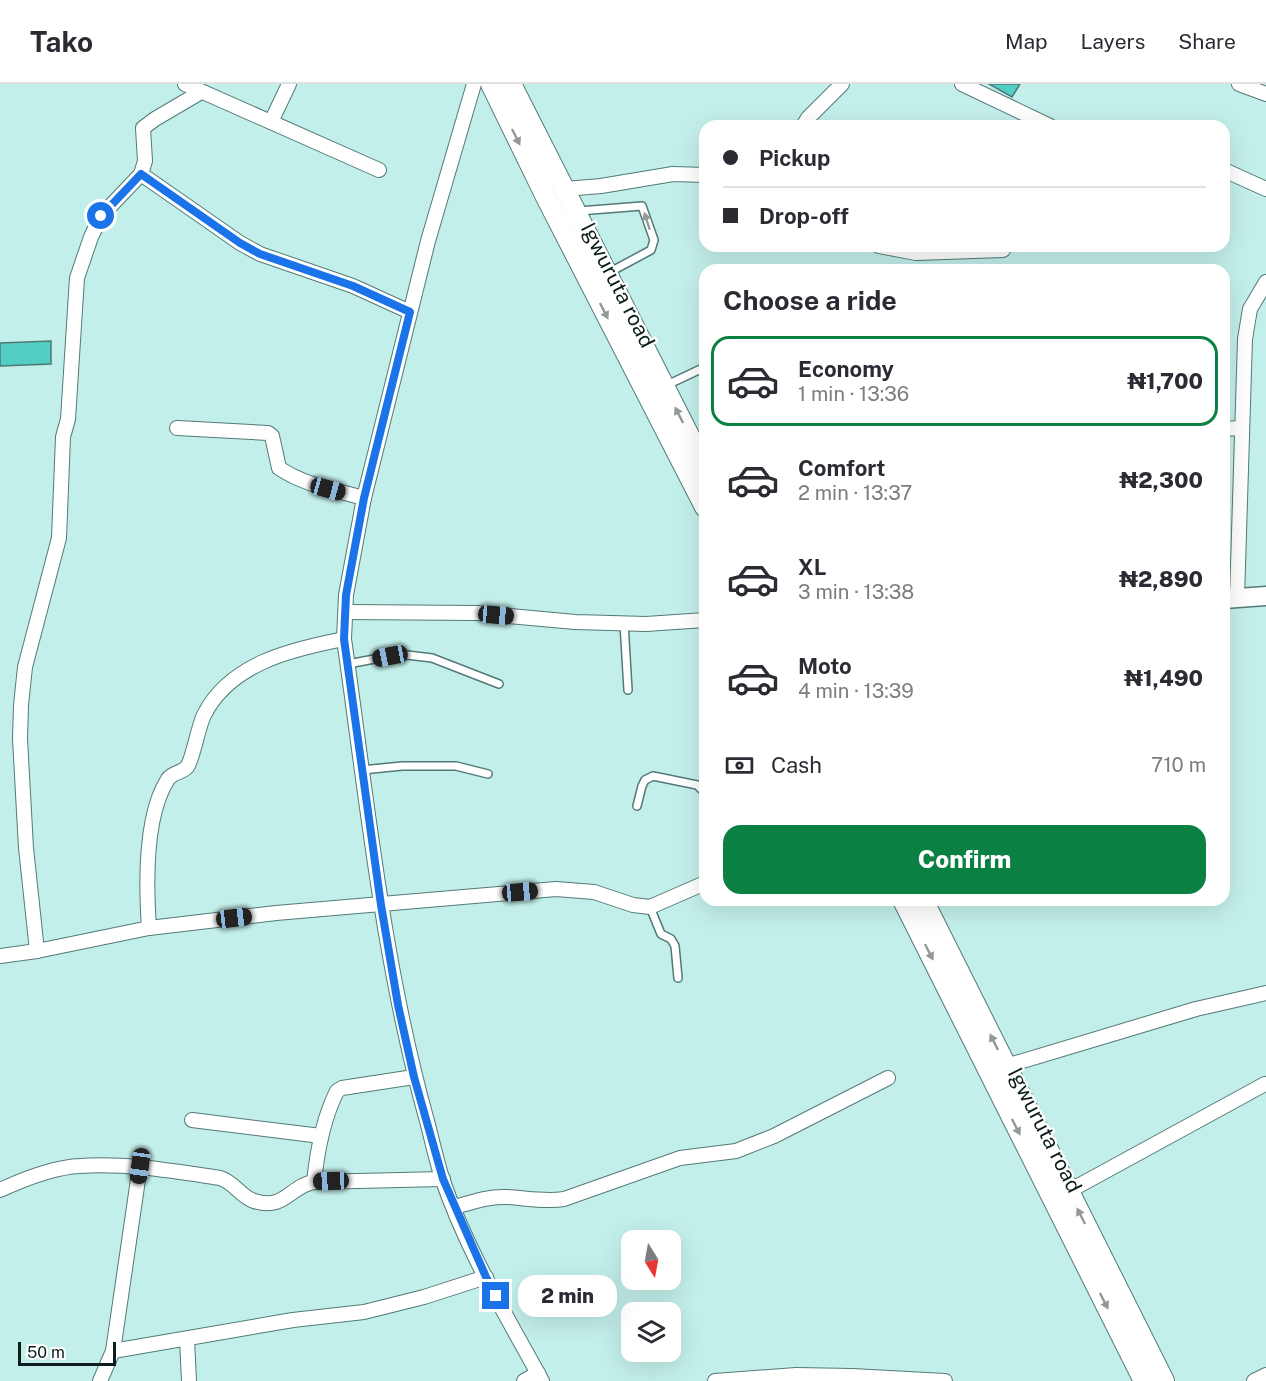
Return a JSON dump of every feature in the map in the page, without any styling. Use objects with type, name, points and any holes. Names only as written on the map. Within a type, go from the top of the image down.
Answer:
[{"type":"main road","name":"Igwuruta road","points":[[490,84],[699,495]]},
{"type":"main road","name":"Igwuruta road","points":[[511,84],[699,455]]},
{"type":"main road","name":"Igwuruta road","points":[[906,906],[1144,1381]]},
{"type":"main road","name":"Igwuruta road","points":[[926,906],[1164,1381]]},
{"type":"street","points":[[185,84],[379,170]]},
{"type":"street","points":[[271,122],[289,84]]},
{"type":"street","points":[[474,84],[453,149],[364,498],[350,565],[344,639],[381,905],[398,1005],[414,1077],[443,1179],[486,1277],[540,1377],[524,1381]]},
{"type":"street","points":[[807,120],[842,84]]},
{"type":"street","points":[[962,84],[1037,120]]},
{"type":"street","points":[[1239,84],[1266,94]]},
{"type":"street","points":[[37,951],[26,848],[20,739],[21,705],[25,667],[59,538],[63,437],[68,419],[75,340],[77,278],[101,216],[141,174],[145,161],[143,128],[201,92]]},
{"type":"street","points":[[1230,173],[1266,189]]},
{"type":"street","points":[[141,174],[240,243],[260,254],[353,286],[410,312]]},
{"type":"street","points":[[565,189],[601,186],[673,174],[699,176]]},
{"type":"street","points":[[911,252],[945,252]]},
{"type":"street","points":[[1266,282],[1251,309],[1247,322],[1231,598],[1266,596]]},
{"type":"street","points":[[177,428],[268,433],[272,436],[279,468],[311,484],[364,498]]},
{"type":"street","points":[[1230,429],[1241,428]]},
{"type":"street","points":[[346,612],[477,613],[575,622],[699,620]]},
{"type":"street","points":[[149,927],[147,863],[158,800],[168,779],[188,765],[201,723],[214,698],[226,685],[249,669],[279,654],[344,639]]},
{"type":"street","points":[[0,956],[37,951],[149,927],[276,912],[556,889],[594,892],[633,905],[650,907],[699,886]]},
{"type":"street","points":[[1006,1066],[1196,1009],[1266,993]]},
{"type":"street","points":[[314,1182],[321,1136],[338,1091],[342,1088],[414,1077]]},
{"type":"street","points":[[455,1207],[491,1198],[551,1201],[564,1199],[680,1158],[736,1151],[774,1136],[888,1078]]},
{"type":"street","points":[[1069,1191],[1265,1084]]},
{"type":"street","points":[[192,1120],[321,1136]]},
{"type":"street","points":[[0,1190],[66,1168],[80,1166],[140,1166],[225,1180],[252,1201],[265,1203],[278,1202],[307,1183],[314,1182],[443,1179]]},
{"type":"street","points":[[100,1381],[113,1351],[140,1166]]},
{"type":"street","points":[[113,1351],[293,1320],[364,1312],[424,1297],[486,1277]]},
{"type":"street","points":[[187,1339],[189,1381]]},
{"type":"street","points":[[715,1381],[796,1375],[945,1381]]},
{"type":"street","points":[[1254,1381],[1266,1375]]},
{"type":"lane","points":[[577,212],[642,206],[654,240],[651,250],[608,273]]},
{"type":"lane","points":[[664,386],[699,370]]},
{"type":"lane","points":[[624,623],[628,690]]},
{"type":"lane","points":[[348,664],[398,655],[432,658],[499,684]]},
{"type":"lane","points":[[362,770],[402,766],[456,766],[488,774]]},
{"type":"lane","points":[[637,806],[645,780],[653,776],[699,787]]},
{"type":"lane","points":[[650,907],[661,934],[672,939],[675,946],[678,978]]},
{"type":"building","points":[[989,84],[1020,84],[1012,97]]},
{"type":"building","points":[[51,341],[51,364],[0,366],[0,343]]},
{"type":"route","points":[[101,216],[141,174],[240,243],[260,254],[353,286],[410,312],[364,498],[350,565],[344,639],[381,905],[398,1005],[414,1077],[443,1179],[496,1296]]}]
